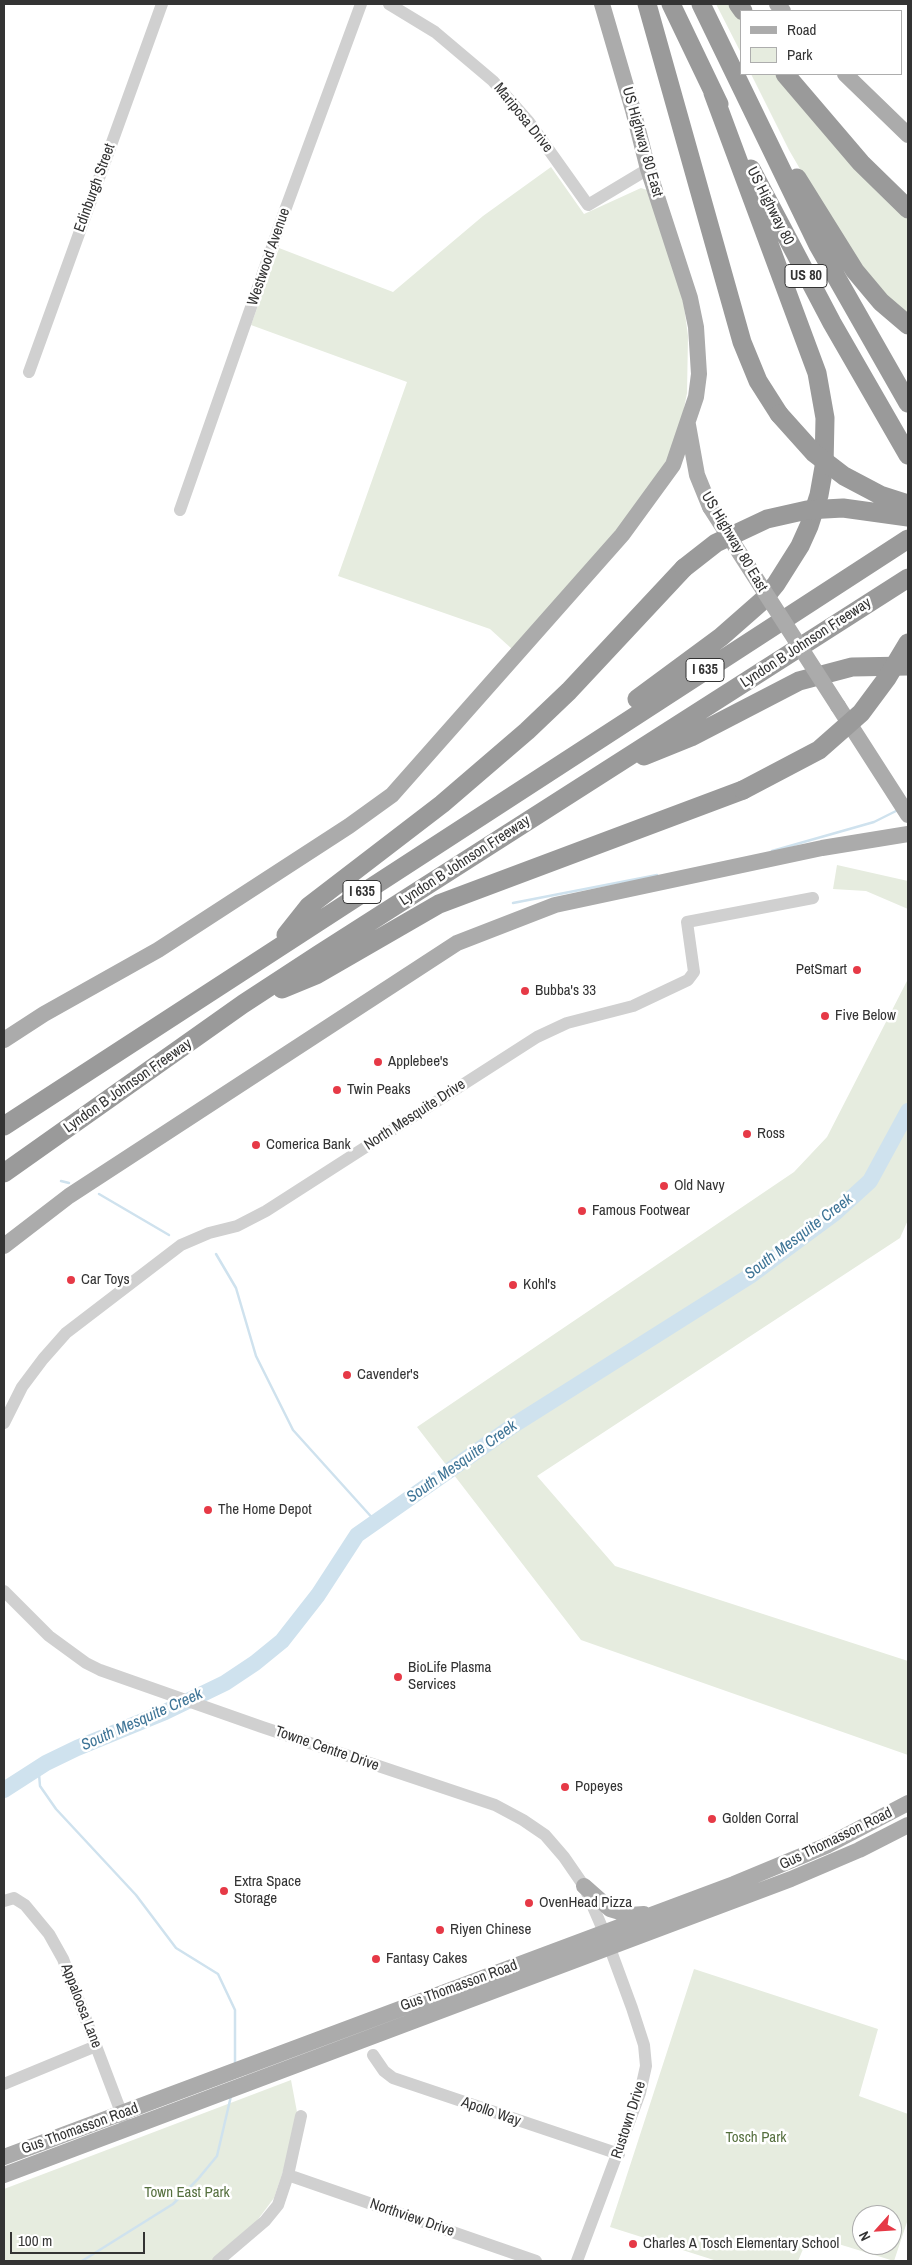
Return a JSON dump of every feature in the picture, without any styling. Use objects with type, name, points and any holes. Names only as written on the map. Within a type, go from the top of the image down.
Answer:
[{"type":"highway","points":[[647,4],[742,342],[758,381],[779,414],[814,453],[844,476],[880,495],[908,504]]},
{"type":"highway","name":"US Highway 80","points":[[671,4],[713,93],[827,315],[908,455]]},
{"type":"highway","name":"US Highway 80","points":[[701,4],[818,245],[908,403]]},
{"type":"highway","points":[[795,81],[861,163],[908,209]]},
{"type":"highway","points":[[503,801],[603,722],[662,682],[721,637],[762,601],[780,578],[800,546],[819,495],[826,440],[823,403],[816,373],[713,93]]},
{"type":"highway","points":[[745,97],[765,123],[855,271],[881,302],[908,325]]},
{"type":"highway","points":[[276,949],[309,906],[442,804],[527,731],[569,691],[684,568],[716,543],[767,519],[807,510],[843,508],[908,517]]},
{"type":"highway","name":"Lyndon B Johnson Freeway","points":[[4,1126],[908,539]]},
{"type":"highway","name":"Lyndon B Johnson Freeway","points":[[4,1173],[243,1004],[908,578]]},
{"type":"highway","points":[[243,1004],[316,975],[439,904],[743,790],[819,750],[861,713],[887,678],[908,642]]},
{"type":"highway","points":[[600,774],[690,737],[799,681],[852,667],[908,666]]},
{"type":"main road","name":"US Highway 80 East","points":[[602,4],[648,169],[690,298],[696,327],[699,374],[696,397],[688,425],[698,474],[710,507],[908,815]]},
{"type":"main road","points":[[846,75],[908,135]]},
{"type":"main road","points":[[4,1040],[44,1014],[158,950],[349,826],[392,795],[622,535],[673,465],[688,425]]},
{"type":"main road","points":[[4,1246],[69,1196],[457,943],[555,905],[822,848],[908,834]]},
{"type":"main road","name":"Gus Thomasson Road","points":[[4,2175],[125,2121],[202,2083],[422,2000],[606,1940],[658,1913],[737,1891],[908,1804]]},
{"type":"main road","name":"Gus Thomasson Road","points":[[4,2157],[125,2121],[197,2103],[428,2015],[606,1940],[737,1891],[859,1850],[908,1825]]},
{"type":"main road","points":[[851,1834],[859,1850]]},
{"type":"main road","points":[[584,1886],[603,1906],[620,1913],[658,1913]]},
{"type":"main road","points":[[422,2000],[428,2015]]},
{"type":"street","name":"Edinburgh Street","points":[[28,372],[162,4]]},
{"type":"street","name":"Westwood Avenue","points":[[180,510],[284,213],[361,4]]},
{"type":"street","name":"Mariposa Drive","points":[[389,4],[435,32],[493,81],[529,122],[588,205],[648,169]]},
{"type":"street","name":"North Mesquite Drive","points":[[4,1423],[22,1388],[66,1332],[180,1244],[209,1233],[237,1226],[266,1211],[537,1036],[567,1024],[633,1006],[688,980],[694,972],[687,922],[813,898]]},
{"type":"street","name":"Towne Centre Drive","points":[[4,1591],[49,1636],[100,1670],[262,1727],[495,1805],[524,1820],[545,1835],[564,1856],[584,1886],[606,1940]]},
{"type":"street","name":"Appaloosa Lane","points":[[9,1899],[25,1905],[49,1934],[63,1958],[125,2121]]},
{"type":"street","name":"Rustown Drive","points":[[577,2261],[642,2087],[646,2066],[644,2045],[606,1940]]},
{"type":"street","points":[[4,2084],[96,2046]]},
{"type":"street","name":"Apollo Way","points":[[372,2056],[384,2071],[393,2078],[618,2154]]},
{"type":"street","points":[[218,2261],[265,2221],[278,2205],[288,2175],[301,2116]]},
{"type":"street","name":"Northview Drive","points":[[288,2175],[536,2261]]},
{"type":"green space","points":[[716,4],[733,4],[740,16],[740,51]]},
{"type":"green space","points":[[752,75],[779,75],[908,217],[908,318],[889,302],[840,238],[789,150]]},
{"type":"green space","points":[[551,167],[584,214],[641,188],[647,190],[683,299],[688,336],[687,393],[680,429],[668,458],[639,505],[512,649],[490,629],[338,576],[407,382],[251,325],[279,248],[393,292],[483,216]]},
{"type":"green space","points":[[837,865],[908,881],[908,909],[866,891],[833,889]]},
{"type":"green space","points":[[908,979],[908,1220],[900,1238],[537,1476],[615,1566],[908,1661],[908,1755],[581,1640],[417,1427],[794,1172],[827,1137]]},
{"type":"green space","name":"Tosch Park","points":[[694,1969],[878,2029],[859,2096],[908,2114],[908,2219],[902,2237],[902,2205],[852,2205],[852,2248],[809,2235],[798,2261],[717,2261],[610,2227]]},
{"type":"green space","name":"Town East Park","points":[[291,2080],[297,2112],[292,2144],[274,2198],[253,2226],[212,2261],[4,2261],[4,2189]]},
{"type":"green space","name":"Tosch Park","points":[[874,2255],[896,2255],[894,2261]]},
{"type":"waterway","points":[[772,851],[874,822],[896,811]]},
{"type":"waterway","points":[[513,903],[657,875]]},
{"type":"waterway","name":"South Mesquite Creek","points":[[4,1790],[46,1763],[77,1748],[165,1712],[225,1683],[255,1663],[282,1641],[318,1595],[357,1535],[517,1423],[750,1276],[835,1213],[870,1181],[908,1111]]},
{"type":"waterway","points":[[61,1181],[69,1183]]},
{"type":"waterway","points":[[99,1194],[169,1235]]},
{"type":"waterway","points":[[216,1254],[236,1288],[256,1356],[293,1430],[376,1522]]},
{"type":"waterway","points":[[46,1763],[39,1774],[40,1786],[56,1809],[136,1895],[176,1948],[218,1974],[235,2010],[235,2064]]},
{"type":"waterway","points":[[82,2261],[173,2204],[198,2179],[217,2156],[231,2096]]},
{"type":"place","name":"PetSmart","points":[[857,970]]},
{"type":"place","name":"Bubba's 33","points":[[525,991]]},
{"type":"place","name":"Five Below","points":[[825,1016]]},
{"type":"place","name":"Applebee's","points":[[378,1062]]},
{"type":"place","name":"Twin Peaks","points":[[337,1090]]},
{"type":"place","name":"Ross","points":[[747,1134]]},
{"type":"place","name":"Comerica Bank","points":[[256,1145]]},
{"type":"place","name":"Old Navy","points":[[664,1186]]},
{"type":"place","name":"Famous Footwear","points":[[582,1211]]},
{"type":"place","name":"Car Toys","points":[[71,1280]]},
{"type":"place","name":"Kohl's","points":[[513,1285]]},
{"type":"place","name":"Cavender's","points":[[347,1375]]},
{"type":"place","name":"The Home Depot","points":[[208,1510]]},
{"type":"place","name":"BioLife Plasma Services","points":[[398,1677]]},
{"type":"place","name":"Popeyes","points":[[565,1787]]},
{"type":"place","name":"Golden Corral","points":[[712,1819]]},
{"type":"place","name":"Extra Space Storage","points":[[224,1891]]},
{"type":"place","name":"OvenHead Pizza","points":[[529,1903]]},
{"type":"place","name":"Riyen Chinese","points":[[440,1930]]},
{"type":"place","name":"Fantasy Cakes","points":[[376,1959]]},
{"type":"place","name":"Charles A Tosch Elementary School","points":[[633,2244]]}]
